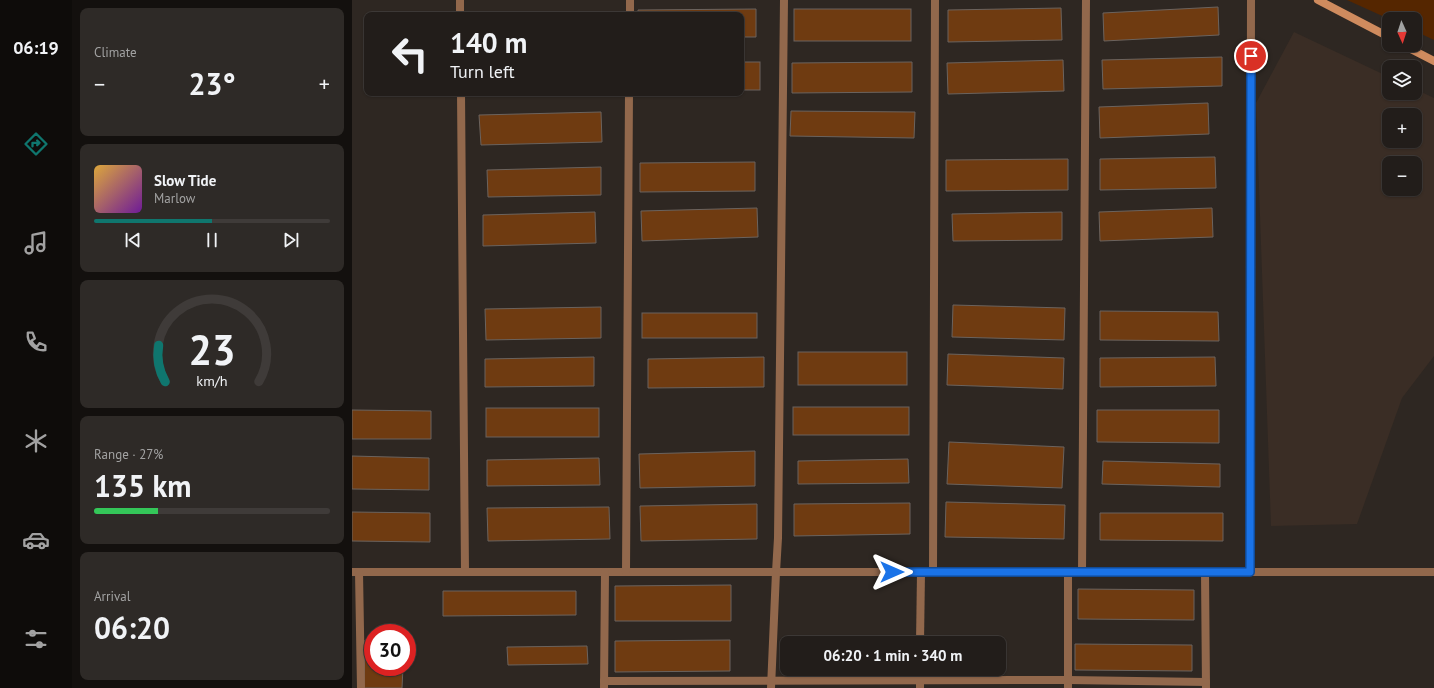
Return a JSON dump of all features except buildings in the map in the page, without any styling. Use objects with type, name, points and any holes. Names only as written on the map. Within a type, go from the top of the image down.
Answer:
[{"type":"main road","points":[[1318,0],[1382,34]]},
{"type":"main road","points":[[1417,52],[1434,61]]},
{"type":"street","points":[[460,0],[460,12]]},
{"type":"street","points":[[630,0],[630,12]]},
{"type":"street","points":[[771,684],[778,515],[784,0]]},
{"type":"street","points":[[933,572],[935,0]]},
{"type":"street","points":[[1082,572],[1086,0]]},
{"type":"street","points":[[1250,572],[1251,0]]},
{"type":"street","points":[[461,96],[465,572]]},
{"type":"street","points":[[626,572],[630,96]]},
{"type":"street","points":[[361,688],[355,572],[1434,572]]},
{"type":"street","points":[[605,572],[604,685],[1206,685],[1205,572]]},
{"type":"street","points":[[920,636],[921,572]]},
{"type":"street","points":[[1068,572],[1068,684]]},
{"type":"shaded area","points":[[1347,0],[1434,0],[1434,40],[1422,34],[1422,12],[1382,12],[1382,16]]},
{"type":"shaded area","points":[[1294,32],[1382,74],[1382,100],[1422,100],[1422,92],[1434,98],[1434,356],[1402,398],[1357,524],[1271,526],[1256,103]]},
{"type":"route","points":[[892,572],[1250,572],[1251,56]]}]
